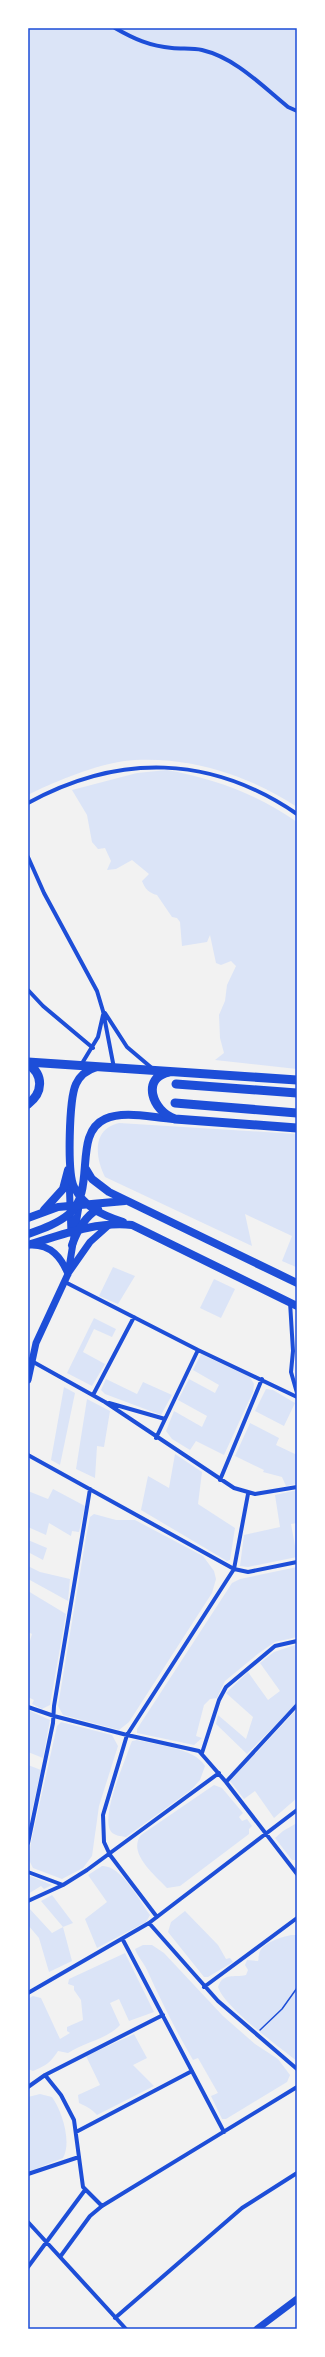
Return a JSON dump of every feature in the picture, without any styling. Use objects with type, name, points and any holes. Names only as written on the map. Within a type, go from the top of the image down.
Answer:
[{"type":"highway","points":[[28,1063],[81,1065],[297,1080]]},
{"type":"highway","points":[[28,1063],[38,1074],[40,1086],[37,1096],[28,1104]]},
{"type":"highway","points":[[172,1072],[167,1072],[157,1080],[152,1094],[157,1108],[162,1113],[175,1119],[297,1128]]},
{"type":"highway","points":[[176,1084],[297,1093]]},
{"type":"highway","points":[[175,1103],[297,1113]]},
{"type":"main road","points":[[28,1218],[38,1213],[59,1196],[63,1189],[69,1168],[75,1085],[83,1074],[99,1067]]},
{"type":"main road","points":[[72,1245],[86,1169],[89,1136],[98,1123],[105,1119],[120,1115],[175,1119]]},
{"type":"main road","points":[[69,1168],[80,1206]]},
{"type":"main road","points":[[86,1169],[101,1186],[128,1201],[297,1284]]},
{"type":"main road","points":[[38,1213],[80,1206],[128,1201]]},
{"type":"main road","points":[[80,1206],[132,1225],[294,1304]]},
{"type":"main road","points":[[28,1234],[53,1224],[80,1206]]},
{"type":"main road","points":[[28,1245],[74,1231],[109,1225],[132,1225]]},
{"type":"street","points":[[115,28],[138,41],[171,48],[202,50],[234,62],[288,107],[297,111]]},
{"type":"street","points":[[28,803],[82,780],[126,769],[164,766],[227,778],[256,790],[297,814]]},
{"type":"street","points":[[28,857],[44,893],[88,971],[104,1011],[127,1047],[155,1070]]},
{"type":"street","points":[[28,990],[43,1006],[93,1048]]},
{"type":"street","points":[[81,1065],[93,1048],[100,1030],[104,1011]]},
{"type":"street","points":[[104,1011],[114,1068]]},
{"type":"street","points":[[69,1168],[80,1206],[74,1231]]},
{"type":"street","points":[[74,1231],[80,1206]]},
{"type":"street","points":[[68,1274],[90,1242],[109,1225]]},
{"type":"street","points":[[28,1245],[41,1245],[53,1251],[62,1261],[68,1274]]},
{"type":"street","points":[[28,1380],[30,1360],[40,1334],[68,1274],[72,1245]]},
{"type":"street","points":[[65,1282],[198,1350],[262,1379],[297,1397]]},
{"type":"street","points":[[294,1304],[291,1372],[297,1393]]},
{"type":"street","points":[[93,1395],[134,1317]]},
{"type":"street","points":[[156,1438],[198,1350]]},
{"type":"street","points":[[30,1360],[105,1402],[220,1480],[248,1494],[266,1493],[297,1487]]},
{"type":"street","points":[[220,1480],[262,1379]]},
{"type":"street","points":[[105,1402],[165,1419]]},
{"type":"street","points":[[28,1455],[234,1569],[248,1572],[297,1562]]},
{"type":"street","points":[[28,1843],[54,1716],[90,1489]]},
{"type":"street","points":[[157,1917],[110,1854],[104,1842],[103,1815],[127,1735],[234,1569],[248,1494]]},
{"type":"street","points":[[202,1753],[219,1700],[226,1687],[275,1646],[297,1640]]},
{"type":"street","points":[[226,1782],[297,1705]]},
{"type":"street","points":[[28,1707],[54,1716],[127,1735],[190,1748],[202,1753],[297,1874]]},
{"type":"street","points":[[28,1901],[63,1885],[110,1854],[219,1773]]},
{"type":"street","points":[[28,1993],[123,1940],[157,1917],[297,1810]]},
{"type":"street","points":[[28,1872],[63,1885]]},
{"type":"street","points":[[204,1987],[297,1918]]},
{"type":"street","points":[[149,1922],[204,1987],[297,2069]]},
{"type":"street","points":[[123,1940],[224,2132]]},
{"type":"street","points":[[28,2087],[45,2075],[163,2015]]},
{"type":"street","points":[[76,2132],[192,2071]]},
{"type":"street","points":[[45,2075],[64,2100],[74,2120],[82,2182],[85,2190],[102,2206]]},
{"type":"street","points":[[60,2257],[90,2216],[102,2206],[297,2087]]},
{"type":"street","points":[[28,2174],[79,2157]]},
{"type":"street","points":[[115,2318],[242,2208],[297,2173]]},
{"type":"street","points":[[28,2267],[85,2190]]},
{"type":"street","points":[[28,2222],[126,2329]]},
{"type":"street","points":[[256,2329],[297,2299]]},
{"type":"path","points":[[256,2034],[282,2009],[297,1988]]},
{"type":"shaded area","points":[[28,28],[297,28],[297,807],[260,786],[220,771],[199,765],[156,760],[123,761],[109,764],[66,778],[28,795]]},
{"type":"shaded area","points":[[167,770],[202,778],[235,789],[267,803],[297,822],[297,1069],[215,1060],[224,1053],[220,1038],[219,1015],[225,1001],[227,985],[236,966],[231,961],[221,965],[216,963],[210,935],[207,942],[182,946],[180,922],[177,918],[172,917],[157,895],[150,892],[143,884],[142,881],[149,874],[132,860],[116,869],[107,870],[111,861],[105,848],[98,849],[92,842],[87,815],[72,790],[137,773]]},
{"type":"shaded area","points":[[119,1123],[297,1134],[296,1267],[282,1261],[292,1236],[245,1214],[252,1246],[105,1177],[99,1161],[98,1153],[100,1137],[110,1126]]},
{"type":"shaded area","points":[[113,1267],[135,1276],[118,1304],[99,1296]]},
{"type":"shaded area","points":[[214,1279],[235,1289],[221,1318],[200,1308]]},
{"type":"shaded area","points":[[94,1318],[116,1329],[112,1337],[94,1329],[83,1352],[105,1364],[92,1386],[67,1373]]},
{"type":"shaded area","points":[[201,1354],[250,1377],[254,1384],[253,1392],[224,1455],[196,1441],[190,1450],[172,1439],[166,1431],[174,1411],[202,1427],[207,1416],[178,1400],[189,1379],[215,1393],[219,1385],[193,1370]]},
{"type":"shaded area","points":[[106,1379],[137,1394],[143,1382],[172,1395],[161,1415],[105,1394],[101,1390]]},
{"type":"shaded area","points":[[64,1387],[75,1393],[60,1465],[51,1460]]},
{"type":"shaded area","points":[[266,1389],[273,1390],[295,1403],[284,1426],[255,1411]]},
{"type":"shaded area","points":[[87,1399],[110,1411],[104,1447],[97,1446],[95,1478],[76,1469]]},
{"type":"shaded area","points":[[250,1423],[279,1438],[276,1445],[295,1454],[297,1451],[297,1484],[286,1486],[282,1477],[263,1472],[264,1470],[235,1456]]},
{"type":"shaded area","points":[[175,1454],[202,1472],[198,1504],[235,1528],[230,1560],[227,1561],[141,1510],[148,1476],[169,1488]]},
{"type":"shaded area","points":[[53,1489],[85,1506],[79,1532],[72,1531],[71,1536],[49,1523],[46,1535],[28,1527],[28,1491],[48,1499]]},
{"type":"shaded area","points":[[297,1490],[297,1523],[291,1524],[297,1557],[248,1567],[240,1566],[244,1535],[280,1527],[275,1495]]},
{"type":"shaded area","points":[[94,1514],[116,1520],[135,1520],[203,1556],[214,1571],[216,1579],[212,1593],[129,1722],[119,1730],[63,1715],[58,1706],[86,1537],[90,1517]]},
{"type":"shaded area","points":[[28,1540],[47,1548],[43,1560],[28,1552]]},
{"type":"shaded area","points":[[28,1566],[40,1572],[70,1579],[68,1601],[28,1579]]},
{"type":"shaded area","points":[[297,1567],[297,1637],[275,1642],[225,1681],[217,1698],[210,1699],[204,1705],[196,1736],[202,1738],[194,1745],[137,1733],[137,1729],[232,1583],[240,1579]]},
{"type":"shaded area","points":[[28,1591],[66,1614],[50,1705],[42,1709],[32,1704],[34,1700],[28,1697],[28,1648],[32,1634],[28,1632]]},
{"type":"shaded area","points":[[295,1645],[297,1703],[247,1754],[216,1724],[218,1715],[246,1739],[253,1717],[226,1693],[248,1672],[268,1700],[280,1691],[260,1663],[274,1652]]},
{"type":"shaded area","points":[[297,1709],[297,1798],[274,1818],[255,1791],[244,1799],[230,1781]]},
{"type":"shaded area","points":[[28,1710],[50,1720],[43,1758],[28,1752]]},
{"type":"shaded area","points":[[61,1722],[112,1735],[118,1746],[99,1806],[92,1856],[83,1868],[62,1879],[33,1868],[29,1860],[31,1842],[57,1726]]},
{"type":"shaded area","points":[[137,1740],[184,1751],[200,1760],[205,1766],[200,1780],[191,1790],[126,1837],[111,1832],[108,1822],[109,1812],[115,1788],[130,1746],[132,1741]]},
{"type":"shaded area","points":[[28,1765],[41,1770],[28,1828]]},
{"type":"shaded area","points":[[214,1785],[222,1788],[243,1813],[239,1817],[242,1821],[247,1819],[252,1826],[249,1829],[249,1834],[180,1886],[167,1888],[144,1863],[140,1856],[137,1849],[141,1835]]},
{"type":"shaded area","points":[[297,1823],[297,1860],[292,1860],[275,1838],[283,1831]]},
{"type":"shaded area","points":[[102,1866],[109,1867],[123,1877],[150,1915],[146,1922],[97,1948],[85,1919],[107,1902],[88,1875]]},
{"type":"shaded area","points":[[28,1875],[52,1885],[44,1889],[41,1886],[28,1894]]},
{"type":"shaded area","points":[[52,1895],[73,1923],[63,1927],[41,1901]]},
{"type":"shaded area","points":[[28,1907],[52,1933],[63,1927],[72,1961],[49,1972],[39,1938],[28,1925]]},
{"type":"shaded area","points":[[185,1911],[218,1945],[226,1959],[230,1958],[233,1962],[208,1977],[204,1977],[168,1932],[171,1922]]},
{"type":"shaded area","points":[[291,1935],[297,1935],[297,2061],[241,2016],[223,1996],[218,1987],[220,1982],[226,1977],[246,1975],[248,1970],[245,1965],[247,1960],[258,1961],[260,1951],[267,1944]]},
{"type":"shaded area","points":[[143,1945],[152,1945],[164,1953],[223,2016],[255,2044],[278,2059],[290,2075],[287,2082],[226,2119],[222,2119],[211,2096],[218,2093],[198,2058],[193,2060],[169,2016],[146,1967],[136,1952],[135,1949]]},
{"type":"shaded area","points":[[125,1953],[154,2012],[129,2021],[119,1999],[110,2003],[120,2025],[115,2030],[68,2053],[58,2051],[45,2065],[33,2071],[28,2069],[28,1999],[33,1996],[41,1998],[60,2039],[70,2033],[67,2031],[67,2027],[83,2020],[81,2000],[74,1990],[74,1986],[68,1984],[69,1979]]},
{"type":"shaded area","points":[[134,2034],[147,2058],[133,2065],[154,2086],[97,2115],[89,2108],[79,2103],[78,2095],[100,2085],[86,2056]]},
{"type":"shaded area","points":[[40,2094],[52,2097],[56,2103],[65,2127],[66,2151],[63,2158],[28,2172],[28,2097]]}]
